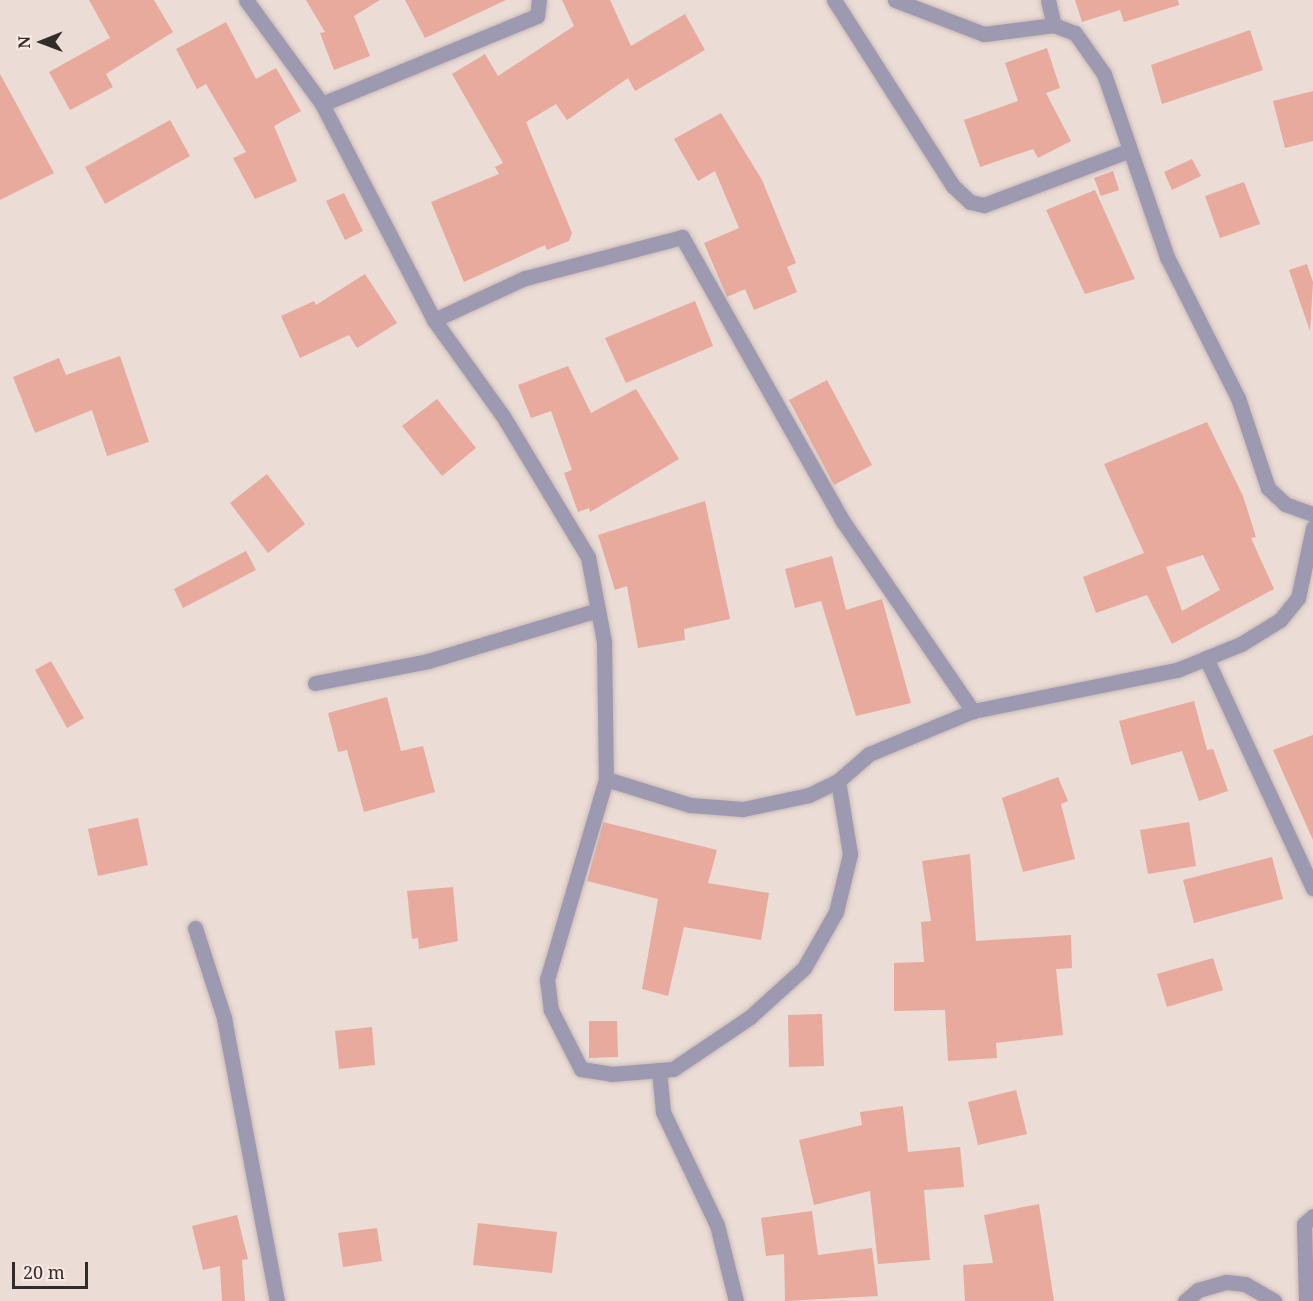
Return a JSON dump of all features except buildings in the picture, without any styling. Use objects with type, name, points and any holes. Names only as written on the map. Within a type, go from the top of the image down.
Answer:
[{"type":"street","points":[[246,0],[322,104],[434,320],[503,416],[588,557],[604,642],[606,779],[590,820],[547,979],[551,1010],[581,1069],[611,1074],[673,1069],[750,1017],[804,968],[836,912],[850,854],[838,781]]},
{"type":"street","points":[[322,104],[537,16],[539,0]]},
{"type":"street","points":[[834,0],[953,186],[970,202],[984,205],[1128,151]]},
{"type":"street","points":[[895,0],[984,34],[1054,25],[1075,33],[1104,74],[1128,151],[1167,257],[1238,398],[1268,488],[1285,504],[1313,514]]},
{"type":"street","points":[[1047,0],[1054,25]]},
{"type":"street","points":[[434,320],[525,278],[682,237],[843,520],[973,711]]},
{"type":"street","points":[[606,779],[690,806],[743,809],[809,795],[838,781],[869,754],[973,711],[1177,670],[1206,658],[1280,620],[1299,598],[1313,528]]},
{"type":"street","points":[[315,683],[428,661],[598,610]]},
{"type":"street","points":[[1206,658],[1313,888]]},
{"type":"street","points":[[195,928],[224,1018],[277,1301]]},
{"type":"street","points":[[659,1070],[663,1112],[717,1225],[736,1301]]},
{"type":"street","points":[[1306,1301],[1304,1224],[1313,1216]]},
{"type":"street","points":[[1185,1301],[1198,1290],[1226,1282],[1245,1284],[1274,1301]]}]
